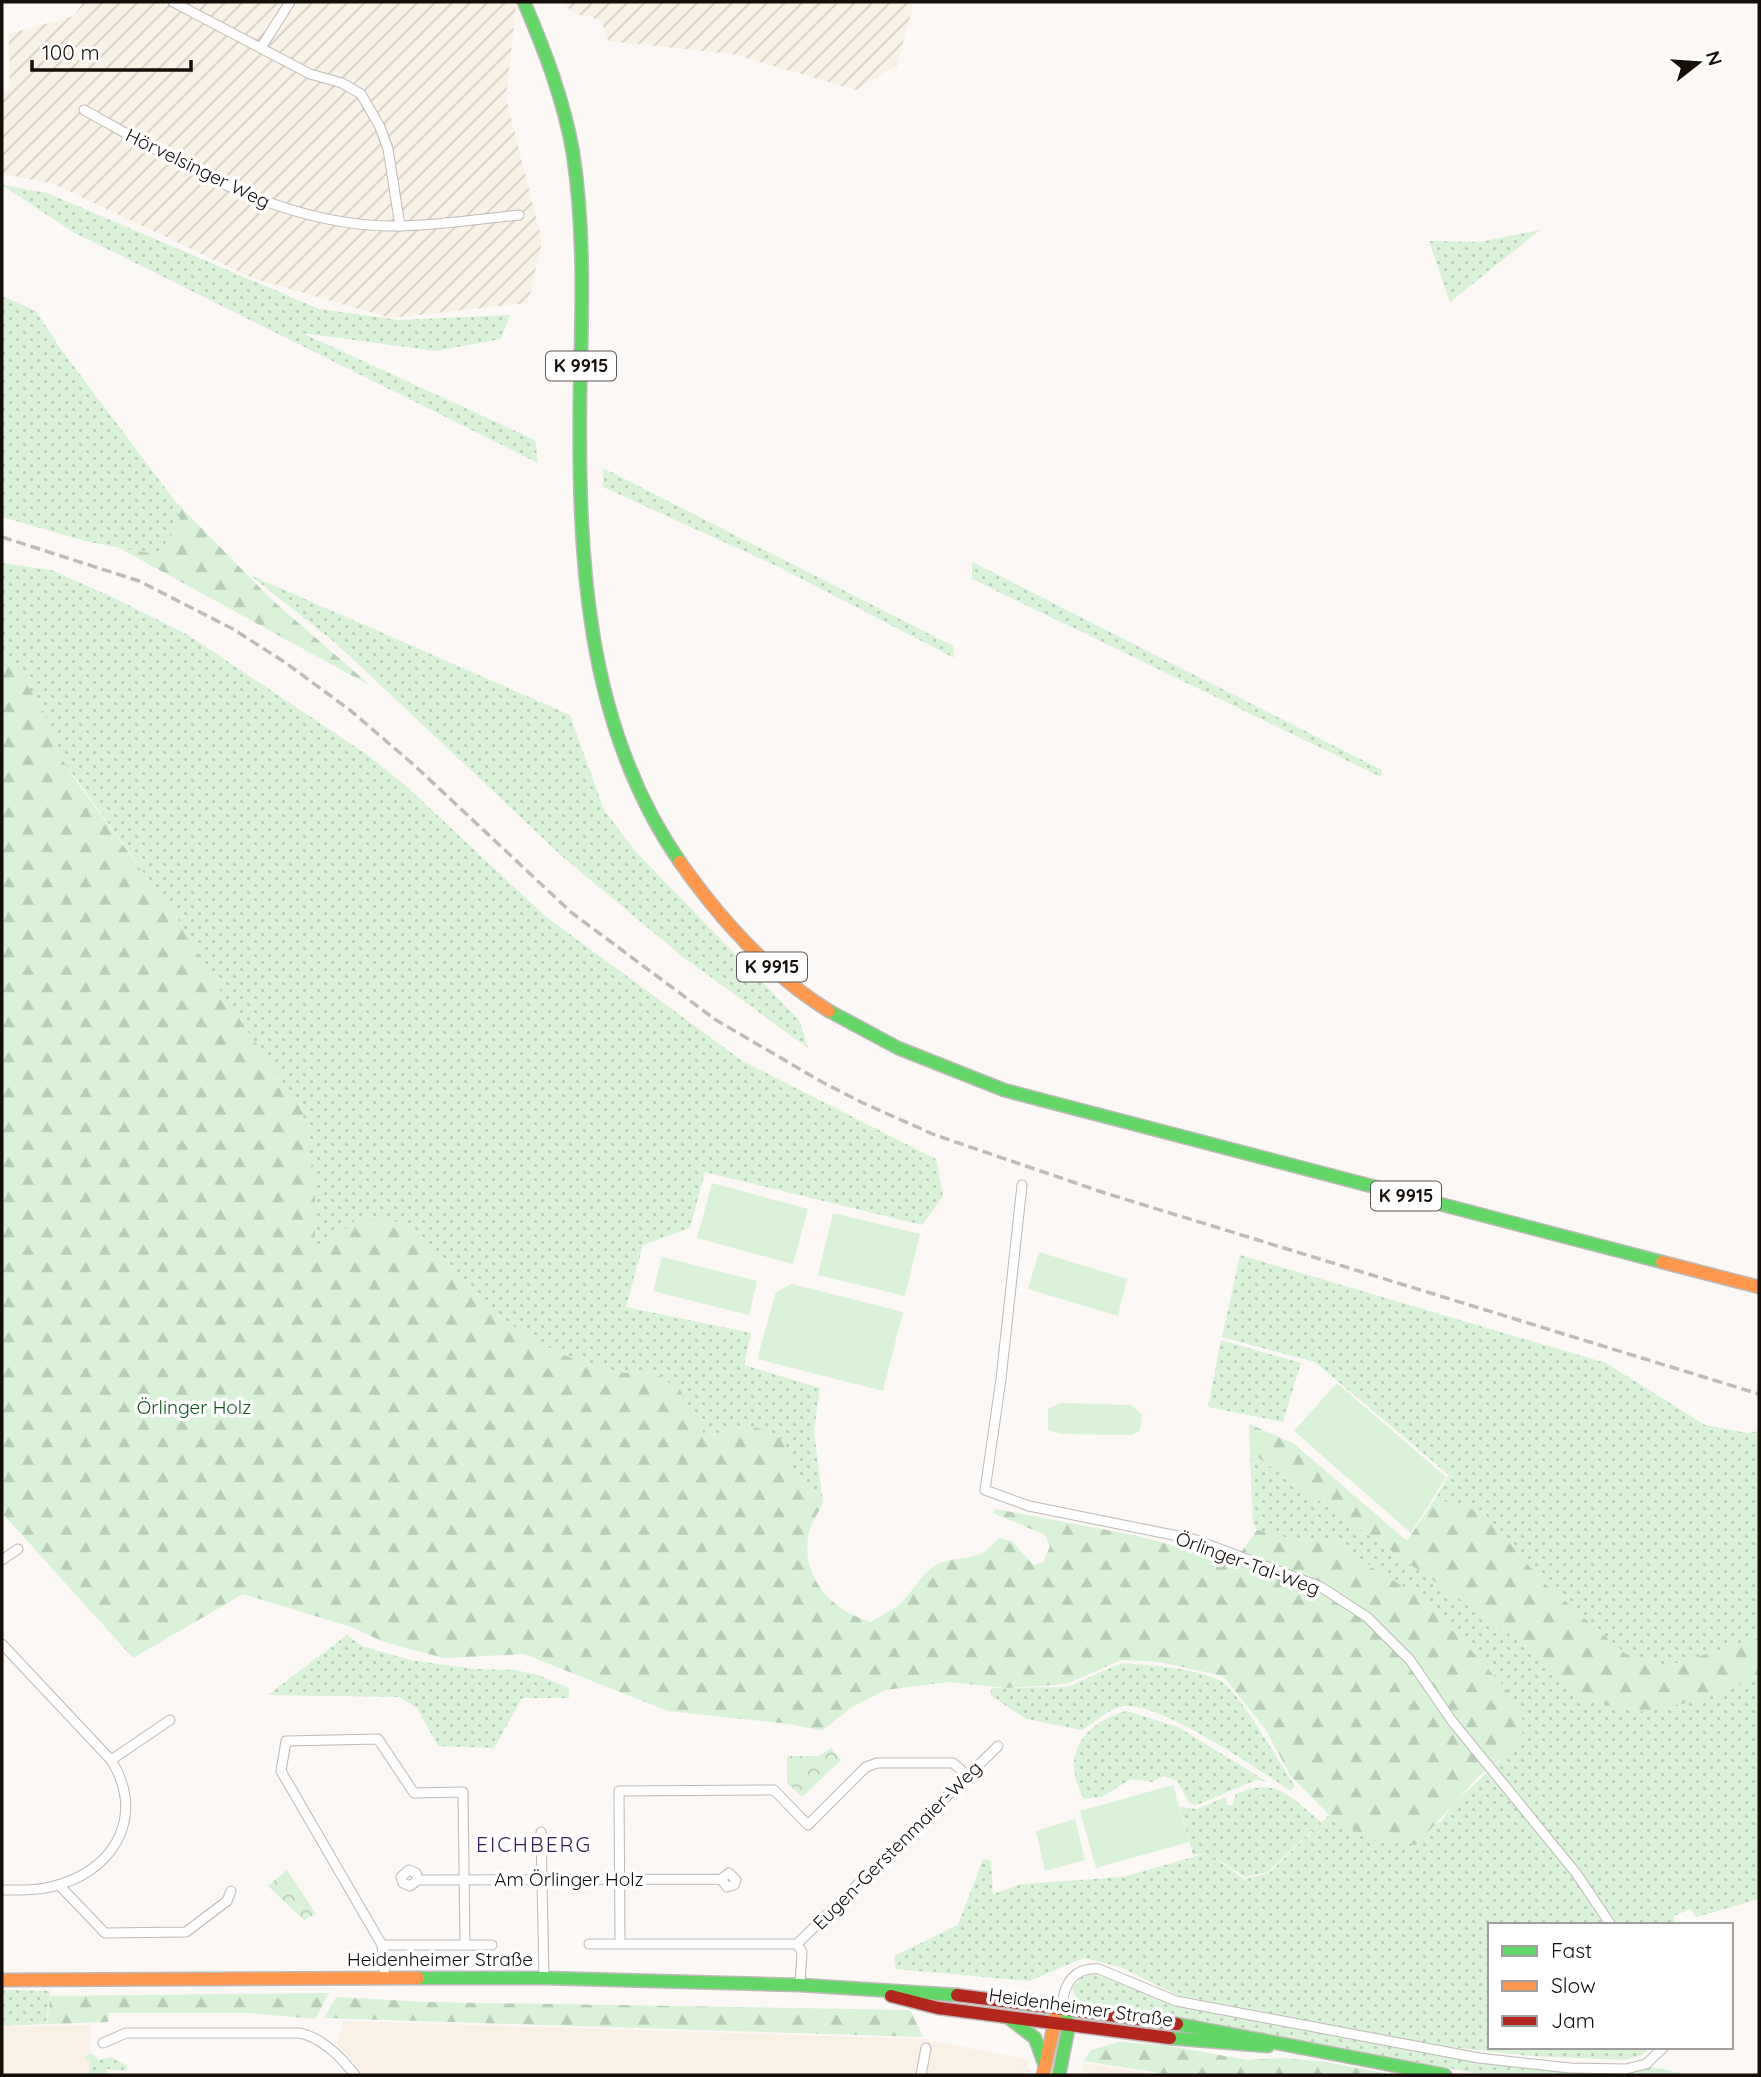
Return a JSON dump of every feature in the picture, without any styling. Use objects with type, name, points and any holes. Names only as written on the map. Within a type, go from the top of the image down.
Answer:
[{"type":"main road","name":"K 9915","points":[[524,2],[546,55],[572,153],[582,276],[581,538],[591,633],[602,690],[615,736],[639,791],[686,871],[722,917],[758,955],[801,992],[887,1042],[973,1079],[1021,1095],[1759,1287]]},
{"type":"main road","name":"Heidenheimer Straße","points":[[2,1980],[544,1978],[800,1985],[877,1992],[947,1994],[1199,2027],[1282,2046],[1445,2075]]},
{"type":"main road","name":"Heidenheimer Straße","points":[[877,1992],[927,2006],[1218,2045],[1282,2046]]},
{"type":"main road","points":[[1044,2071],[1053,2022],[1062,2007]]},
{"type":"main road","points":[[1060,2069],[1069,2025],[1062,2007]]},
{"type":"main road","points":[[1003,2015],[1035,2038],[1044,2071]]},
{"type":"main road","points":[[1060,2069],[1074,2038],[1083,2030],[1093,2028]]},
{"type":"street","points":[[173,2],[310,74],[342,83],[361,94],[388,149],[400,226]]},
{"type":"street","points":[[261,46],[290,2]]},
{"type":"street","name":"Hörvelsinger Weg","points":[[84,110],[259,201],[323,219],[400,226],[519,215]]},
{"type":"street","name":"Örlinger-Tal-Weg","points":[[1023,1185],[985,1490],[1029,1506],[1193,1539],[1321,1587],[1367,1617],[1410,1660],[1452,1721],[1576,1873],[1610,1923]]},
{"type":"street","points":[[2,1560],[18,1549]]},
{"type":"street","points":[[2,1644],[111,1760],[127,1794],[124,1829],[98,1863],[59,1885],[33,1891],[2,1890]]},
{"type":"street","points":[[111,1760],[170,1720]]},
{"type":"street","points":[[385,1979],[382,1945],[281,1771],[286,1741],[378,1739],[414,1793],[463,1792],[465,1945]]},
{"type":"street","name":"Eugen-Gerstenmaier-Weg","points":[[589,1944],[797,1944],[998,1746]]},
{"type":"street","points":[[620,1943],[619,1791],[774,1790],[808,1825],[866,1767],[877,1763],[953,1763],[967,1775]]},
{"type":"street","points":[[541,1832],[544,1978]]},
{"type":"street","name":"Am Örlinger Holz","points":[[418,1880],[542,1877],[721,1879]]},
{"type":"street","points":[[59,1885],[106,1933],[186,1932],[227,1901],[231,1891]]},
{"type":"street","name":"Eugen-Gerstenmaier-Weg","points":[[797,1944],[802,1952],[800,1985]]},
{"type":"street","points":[[382,1945],[492,1945]]},
{"type":"street","points":[[1062,2007],[1063,1992],[1075,1974],[1086,1968],[1099,1969],[1176,2000],[1479,2059],[1570,2068],[1626,2069],[1646,2064],[1662,2049]]},
{"type":"street","points":[[103,2043],[126,2033],[299,2034],[319,2041],[344,2061],[355,2075]]},
{"type":"street","points":[[921,2075],[926,2048]]},
{"type":"shaded area","points":[[83,2],[513,2],[516,6],[506,98],[542,241],[528,303],[390,318],[252,278],[54,184],[2,174],[2,98],[10,88],[9,34],[74,16]]},
{"type":"shaded area","points":[[563,2],[914,2],[897,65],[856,90],[732,54],[608,41],[601,20],[573,13]]},
{"type":"shaded area","points":[[343,2021],[923,2039],[1029,2060],[1027,2075],[364,2075],[337,2044]]},
{"type":"shaded area","points":[[91,2025],[89,2075],[2,2075],[2,2027]]},
{"type":"shaded area","points":[[1083,2063],[1163,2075],[1081,2075]]},
{"type":"green space","points":[[2,185],[47,193],[319,309],[399,320],[510,315],[501,339],[436,351],[302,333],[535,440],[538,463],[73,232]]},
{"type":"green space","points":[[1540,230],[1450,302],[1429,241],[1480,242]]},
{"type":"green space","points":[[2,296],[36,311],[60,348],[175,501],[181,523],[157,555],[85,541],[2,517]]},
{"type":"green space","points":[[603,468],[953,646],[954,658],[781,568],[603,487]]},
{"type":"green space","points":[[175,501],[272,600],[371,686],[119,548],[157,554],[181,523]]},
{"type":"green space","points":[[972,562],[1382,770],[1381,777],[972,579]]},
{"type":"green space","points":[[2,563],[51,570],[188,635],[366,754],[405,785],[545,916],[744,1062],[936,1159],[943,1196],[922,1225],[705,1172],[690,1228],[643,1245],[626,1307],[751,1333],[744,1365],[820,1388],[814,1431],[823,1503],[812,1485],[794,1473],[783,1440],[726,1429],[707,1439],[679,1390],[654,1373],[609,1370],[562,1354],[538,1342],[497,1315],[426,1240],[404,1225],[388,1220],[357,1219],[315,1256],[315,1184],[222,994],[178,920],[61,758],[44,712],[20,673],[2,655]]},
{"type":"green space","points":[[250,575],[570,715],[604,810],[635,851],[799,1020],[808,1048],[683,957],[564,858],[338,645]]},
{"type":"green space","name":"Örlinger Holz","points":[[2,655],[20,673],[44,712],[61,758],[178,920],[222,994],[302,1110],[315,1184],[315,1256],[357,1219],[399,1223],[426,1240],[497,1315],[538,1342],[562,1354],[609,1370],[654,1373],[680,1390],[707,1439],[729,1429],[746,1426],[783,1440],[794,1473],[812,1485],[823,1503],[811,1525],[807,1548],[814,1577],[832,1601],[857,1617],[871,1622],[899,1605],[932,1568],[950,1560],[981,1553],[999,1538],[1012,1541],[1033,1565],[1043,1563],[1050,1546],[1045,1535],[993,1513],[996,1509],[1138,1536],[1234,1562],[1257,1530],[1289,1538],[1339,1543],[1369,1566],[1411,1591],[1442,1619],[1512,1695],[1526,1728],[1505,1756],[1479,1776],[1416,1845],[1371,1840],[1329,1815],[1290,1775],[1266,1730],[1223,1676],[1160,1662],[1121,1660],[1069,1683],[1054,1685],[1005,1688],[949,1682],[885,1690],[852,1707],[824,1729],[818,1730],[790,1724],[668,1711],[524,1654],[444,1658],[384,1642],[351,1627],[243,1594],[133,1658],[2,1513]]},
{"type":"green space","points":[[712,1183],[808,1209],[793,1264],[697,1238]]},
{"type":"green space","points":[[833,1213],[920,1234],[905,1296],[818,1275]]},
{"type":"green space","points":[[1039,1252],[1127,1279],[1118,1316],[1028,1289]]},
{"type":"green space","points":[[1240,1255],[1606,1363],[1705,1425],[1747,1433],[1759,1431],[1759,1638],[1667,1666],[1628,1656],[1542,1581],[1483,1512],[1435,1499],[1449,1475],[1315,1362],[1222,1337]]},
{"type":"green space","points":[[662,1257],[757,1281],[749,1315],[653,1291]]},
{"type":"green space","points":[[792,1284],[903,1312],[883,1391],[757,1359],[776,1292]]},
{"type":"green space","points":[[1221,1340],[1301,1363],[1283,1422],[1208,1407]]},
{"type":"green space","points":[[1337,1383],[1446,1477],[1411,1533],[1294,1431]]},
{"type":"green space","points":[[1060,1403],[1131,1405],[1142,1414],[1140,1430],[1132,1435],[1062,1434],[1048,1430],[1048,1409]]},
{"type":"green space","points":[[1249,1424],[1293,1443],[1407,1541],[1435,1499],[1483,1512],[1542,1581],[1628,1656],[1667,1666],[1759,1638],[1759,1676],[1702,1700],[1639,1712],[1587,1701],[1531,1649],[1250,1452]]},
{"type":"green space","points":[[1250,1452],[1531,1649],[1587,1701],[1702,1700],[1759,1676],[1759,1899],[1696,1917],[1690,1909],[1674,1916],[1675,1923],[1488,1923],[1488,2049],[1648,2049],[1642,2055],[1625,2060],[1531,2056],[1422,2044],[1177,1995],[1120,1967],[1084,1958],[1029,1981],[896,1969],[894,1956],[958,1925],[983,1859],[991,1861],[993,1894],[1022,1884],[1123,1877],[1207,1853],[1193,1855],[1180,1807],[1197,1809],[1226,1797],[1227,1805],[1232,1805],[1236,1794],[1262,1787],[1273,1788],[1291,1797],[1321,1822],[1268,1872],[1245,1877],[1208,1853],[1244,1879],[1269,1873],[1329,1815],[1371,1840],[1441,1822],[1453,1804],[1505,1756],[1512,1695],[1442,1619],[1339,1543],[1289,1538],[1257,1530],[1253,1523]]},
{"type":"green space","points":[[347,1635],[362,1646],[410,1660],[475,1669],[515,1670],[538,1675],[569,1688],[569,1698],[522,1698],[494,1748],[438,1746],[417,1708],[399,1697],[268,1695]]},
{"type":"green space","points":[[1122,1663],[1183,1670],[1219,1680],[1237,1697],[1295,1786],[1291,1791],[1184,1725],[1140,1707],[1118,1707],[1082,1730],[1026,1719],[990,1695],[992,1688],[1067,1687]]},
{"type":"green space","points":[[1126,1711],[1178,1727],[1266,1781],[1256,1780],[1197,1805],[1190,1804],[1177,1781],[1163,1776],[1152,1782],[1131,1779],[1102,1797],[1084,1799],[1074,1769],[1080,1744],[1087,1733],[1098,1724]]},
{"type":"green space","points":[[831,1748],[841,1760],[802,1797],[787,1783],[787,1756],[819,1756]]},
{"type":"green space","points":[[1173,1785],[1189,1842],[1096,1868],[1080,1811]]},
{"type":"green space","points":[[1075,1819],[1085,1860],[1045,1871],[1036,1831]]},
{"type":"green space","points":[[287,1870],[316,1914],[304,1920],[268,1886]]},
{"type":"green space","points":[[1091,1973],[1171,2002],[1477,2062],[1588,2072],[1631,2073],[1651,2067],[1691,2075],[1484,2075],[1285,2037],[1085,2007],[1079,2004],[1072,1989],[1083,1975]]},
{"type":"green space","points":[[2,1990],[50,1991],[46,2024],[2,2026]]},
{"type":"green space","points":[[329,1993],[315,2019],[247,2013],[109,2013],[108,2022],[47,2024],[50,1996]]},
{"type":"green space","points":[[336,1997],[426,2002],[910,2010],[923,2037],[324,2018]]},
{"type":"green space","points":[[1118,2042],[1163,2045],[1248,2060],[1282,2058],[1326,2062],[1394,2075],[1173,2075],[1083,2061],[1091,2050]]},
{"type":"green space","points":[[90,2053],[99,2060],[111,2057],[127,2066],[126,2071],[107,2069],[106,2075],[89,2075],[90,2060],[84,2059]]},
{"type":"railway","points":[[2,537],[139,581],[233,629],[286,663],[351,711],[414,765],[572,913],[716,1020],[863,1103],[935,1135],[1105,1193],[1759,1394]]},
{"type":"traffic: fast","points":[[524,2],[559,95],[577,183],[582,272],[581,514],[593,636],[606,695],[624,753],[648,809],[680,862]]},
{"type":"traffic: fast","points":[[829,1011],[898,1048],[1004,1090],[1662,1262]]},
{"type":"traffic: fast","points":[[418,1978],[544,1978],[800,1985],[957,1995]]},
{"type":"traffic: fast","points":[[1059,2075],[1069,2025],[1066,2017]]},
{"type":"traffic: fast","points":[[1010,2019],[1035,2038],[1044,2063]]},
{"type":"traffic: fast","points":[[1177,2024],[1445,2075]]},
{"type":"traffic: fast","points":[[1170,2038],[1268,2046]]},
{"type":"traffic: slow","points":[[680,862],[747,944],[786,980],[829,1011]]},
{"type":"traffic: slow","points":[[1662,1262],[1759,1287]]},
{"type":"traffic: slow","points":[[2,1980],[418,1978]]},
{"type":"traffic: slow","points":[[1043,2075],[1056,2016]]},
{"type":"traffic: jam","points":[[957,1995],[1177,2024]]},
{"type":"traffic: jam","points":[[891,1996],[938,2008],[1170,2038]]},
{"type":"district","name":"EICHBERG","points":[[534,1845]]}]
